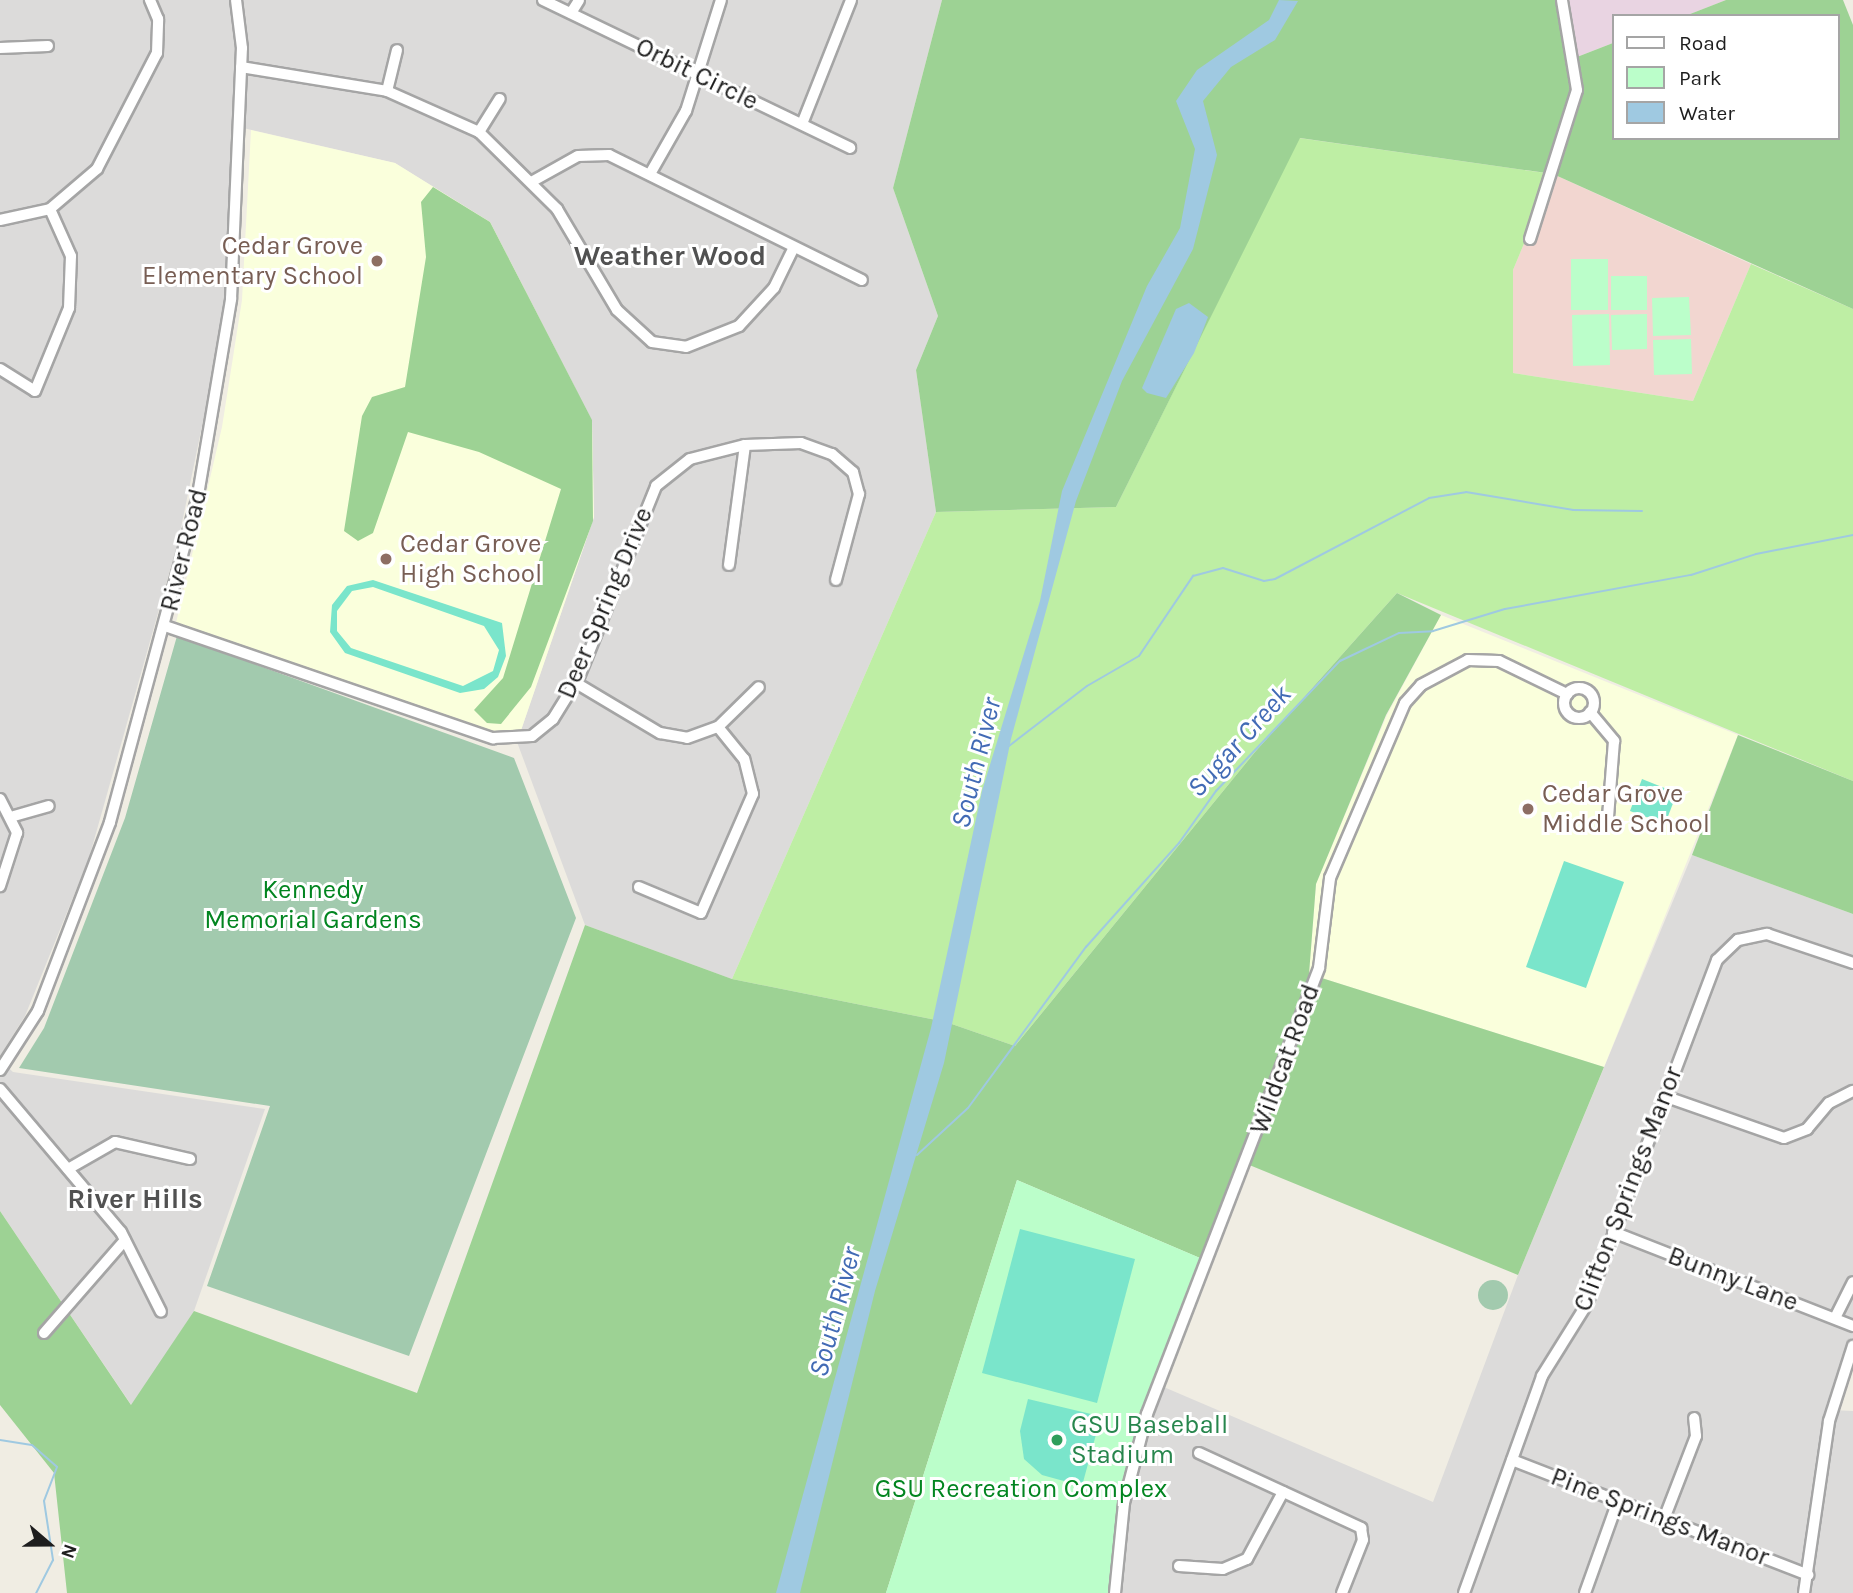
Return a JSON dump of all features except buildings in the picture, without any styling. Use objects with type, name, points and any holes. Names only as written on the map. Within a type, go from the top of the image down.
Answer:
[{"type":"street","points":[[0,220],[50,209],[97,169],[152,69],[159,31],[150,0]]},
{"type":"street","name":"River Road","points":[[0,1070],[38,1011],[92,874],[165,625],[198,495],[231,299],[241,68],[236,0]]},
{"type":"street","name":"Orbit Circle","points":[[543,0],[850,148]]},
{"type":"street","points":[[571,13],[579,0]]},
{"type":"street","points":[[650,174],[672,144],[721,0]]},
{"type":"street","points":[[802,124],[851,0]]},
{"type":"street","points":[[1530,239],[1577,90],[1562,0]]},
{"type":"street","points":[[0,48],[48,46]]},
{"type":"street","points":[[387,91],[397,50]]},
{"type":"street","points":[[241,68],[387,91],[479,132],[533,181],[632,330],[652,342],[686,347],[739,326],[774,288],[793,249]]},
{"type":"street","points":[[479,132],[500,99]]},
{"type":"street","points":[[533,181],[558,164],[595,154],[650,174],[793,249],[862,280]]},
{"type":"street","points":[[0,369],[35,391],[69,308],[71,256],[50,209]]},
{"type":"street","name":"Deer Spring Drive","points":[[165,625],[493,738],[522,738],[543,728],[576,683],[656,486],[690,459],[745,445],[801,443],[832,454],[853,472],[859,494],[835,580]]},
{"type":"street","points":[[729,565],[745,445]]},
{"type":"street","name":"Wildcat Road","points":[[1115,1593],[1124,1503],[1147,1413],[1319,968],[1330,878],[1405,702],[1429,680],[1468,660],[1509,665],[1567,694],[1589,692],[1590,712]]},
{"type":"street","points":[[576,683],[660,733],[687,738],[719,727],[759,687]]},
{"type":"street","points":[[1567,694],[1570,716],[1590,712],[1614,741],[1608,818]]},
{"type":"street","points":[[639,887],[701,913],[754,794],[744,759],[719,727]]},
{"type":"street","points":[[0,799],[14,816],[15,848],[0,886]]},
{"type":"street","points":[[14,816],[49,806]]},
{"type":"street","name":"Clifton Springs Manor","points":[[1464,1593],[1542,1376],[1587,1304],[1711,973],[1738,940],[1780,936],[1853,963]]},
{"type":"street","points":[[0,1089],[125,1240],[161,1312]]},
{"type":"street","points":[[1664,1096],[1784,1138],[1807,1129],[1829,1102],[1853,1091]]},
{"type":"street","points":[[68,1169],[116,1142],[190,1159]]},
{"type":"street","name":"Bunny Lane","points":[[1613,1232],[1853,1326]]},
{"type":"street","points":[[44,1333],[125,1240]]},
{"type":"street","points":[[1835,1318],[1853,1282]]},
{"type":"street","points":[[1804,1593],[1829,1421],[1853,1346]]},
{"type":"street","points":[[1664,1519],[1696,1436],[1694,1418]]},
{"type":"street","points":[[1199,1453],[1361,1528],[1363,1540],[1342,1593]]},
{"type":"street","name":"Pine Springs Manor","points":[[1511,1460],[1808,1575]]},
{"type":"street","points":[[1179,1566],[1223,1569],[1247,1559],[1283,1492]]},
{"type":"street","points":[[1585,1593],[1618,1501]]},
{"type":"shaded area","points":[[0,0],[942,0],[893,188],[938,316],[916,370],[936,512],[732,979],[585,925],[517,742],[594,517],[592,421],[490,222],[395,163],[239,127],[229,296],[178,542],[89,858],[25,1016],[0,1056]]},
{"type":"shaded area","points":[[1562,0],[1726,0],[1690,14],[1612,14],[1612,43],[1577,57]]},
{"type":"shaded area","name":"Cedar Grove High School","points":[[251,130],[395,163],[490,222],[592,421],[594,517],[517,742],[176,623],[222,427],[242,300]]},
{"type":"shaded area","points":[[1553,174],[1751,264],[1693,401],[1513,373],[1513,270]]},
{"type":"shaded area","name":"Cedar Grove Middle School","points":[[1441,615],[1738,735],[1604,1067],[1309,974],[1316,884],[1387,715]]},
{"type":"shaded area","points":[[1692,855],[1853,914],[1853,1365],[1830,1410],[1853,1411],[1853,1593],[1113,1593],[1113,1542],[1152,1382],[1433,1502],[1518,1275]]},
{"type":"shaded area","points":[[0,1060],[13,1072],[265,1109],[194,1311],[132,1406],[0,1211]]},
{"type":"green space","points":[[942,0],[1562,0],[1577,57],[1612,43],[1612,140],[1839,140],[1839,14],[1690,14],[1726,0],[1843,0],[1853,25],[1853,309],[1553,174],[1300,138],[1116,507],[936,512],[916,370],[938,316],[893,188]]},
{"type":"green space","points":[[1299,138],[1553,174],[1513,270],[1513,373],[1693,401],[1751,264],[1853,309],[1853,781],[1397,593],[1255,752],[1015,1046],[946,1022],[732,979],[936,512],[1116,507]]},
{"type":"green space","points":[[433,187],[490,222],[592,420],[593,521],[531,687],[501,724],[487,723],[474,710],[503,678],[561,489],[479,452],[408,432],[373,533],[358,541],[344,531],[362,416],[372,397],[405,387],[426,257],[421,202]]},
{"type":"green space","points":[[1571,259],[1608,259],[1608,310],[1571,310]]},
{"type":"green space","points":[[1611,276],[1647,276],[1647,310],[1611,310]]},
{"type":"green space","points":[[1689,297],[1691,335],[1653,336],[1652,298]]},
{"type":"green space","points":[[1609,314],[1610,365],[1573,366],[1572,315]]},
{"type":"green space","points":[[1647,314],[1647,349],[1612,350],[1611,315]]},
{"type":"green space","points":[[1691,339],[1692,374],[1654,375],[1653,340]]},
{"type":"green space","points":[[373,580],[502,623],[506,656],[498,677],[484,689],[460,693],[345,653],[330,632],[332,605],[347,586]],"holes":[[[373,587],[484,626],[499,650],[493,671],[463,686],[351,648],[337,631],[337,611],[352,591]]]},
{"type":"green space","points":[[1397,593],[1441,615],[1386,715],[1316,884],[1309,974],[1604,1067],[1518,1275],[1242,1162],[1207,1261],[1017,1180],[886,1593],[67,1593],[54,1473],[0,1405],[0,1211],[131,1405],[194,1311],[417,1393],[585,925],[732,979],[946,1022],[1015,1046],[1255,752]]},
{"type":"green space","name":"Kennedy Memorial Gardens","points":[[177,636],[514,758],[576,918],[409,1356],[207,1286],[270,1106],[19,1068],[44,1028],[125,818]]},
{"type":"green space","points":[[1738,735],[1853,781],[1853,914],[1692,855]]},
{"type":"green space","points":[[1642,779],[1677,793],[1665,824],[1630,811]]},
{"type":"green space","points":[[1564,861],[1624,882],[1586,988],[1526,967]]},
{"type":"green space","name":"GSU Recreation Complex","points":[[1017,1180],[1207,1261],[1152,1382],[1114,1542],[1113,1593],[886,1593]]},
{"type":"green space","points":[[1020,1229],[1135,1259],[1097,1403],[982,1373]]},
{"type":"green space","points":[[1493,1280],[1504,1284],[1508,1295],[1504,1306],[1493,1310],[1482,1306],[1478,1295],[1482,1284]]},
{"type":"green space","name":"GSU Baseball Stadium","points":[[1028,1399],[1091,1414],[1098,1427],[1082,1486],[1042,1475],[1024,1459],[1020,1431]]},
{"type":"water","name":"South River","points":[[1279,0],[1298,1],[1275,40],[1231,67],[1203,101],[1217,155],[1193,249],[1122,381],[1076,501],[1011,739],[944,1063],[875,1291],[800,1593],[776,1593],[931,1028],[982,791],[1040,601],[1062,491],[1147,286],[1180,228],[1195,149],[1176,101],[1197,70],[1269,20]]},
{"type":"water","points":[[1189,303],[1208,317],[1194,353],[1166,398],[1147,393],[1142,388],[1176,309]]},
{"type":"waterway","points":[[1009,746],[1087,686],[1139,656],[1193,576],[1223,568],[1264,581],[1275,579],[1429,498],[1466,492],[1573,510],[1642,511]]},
{"type":"waterway","name":"Sugar Creek","points":[[917,1155],[968,1108],[1086,947],[1179,843],[1216,791],[1340,661],[1399,633],[1433,631],[1505,609],[1691,575],[1756,554],[1853,535]]},
{"type":"waterway","points":[[0,1440],[32,1445],[57,1467],[44,1501],[53,1560],[36,1593]]},
{"type":"place","name":"Cedar Grove Elementary School","points":[[377,261]]},
{"type":"place","name":"Cedar Grove High School","points":[[386,559]]},
{"type":"place","name":"Cedar Grove Middle School","points":[[1528,809]]},
{"type":"place","name":"GSU Baseball Stadium","points":[[1057,1440]]},
{"type":"district","name":"Weather Wood","points":[[670,256]]},
{"type":"district","name":"River Hills","points":[[135,1199]]}]
